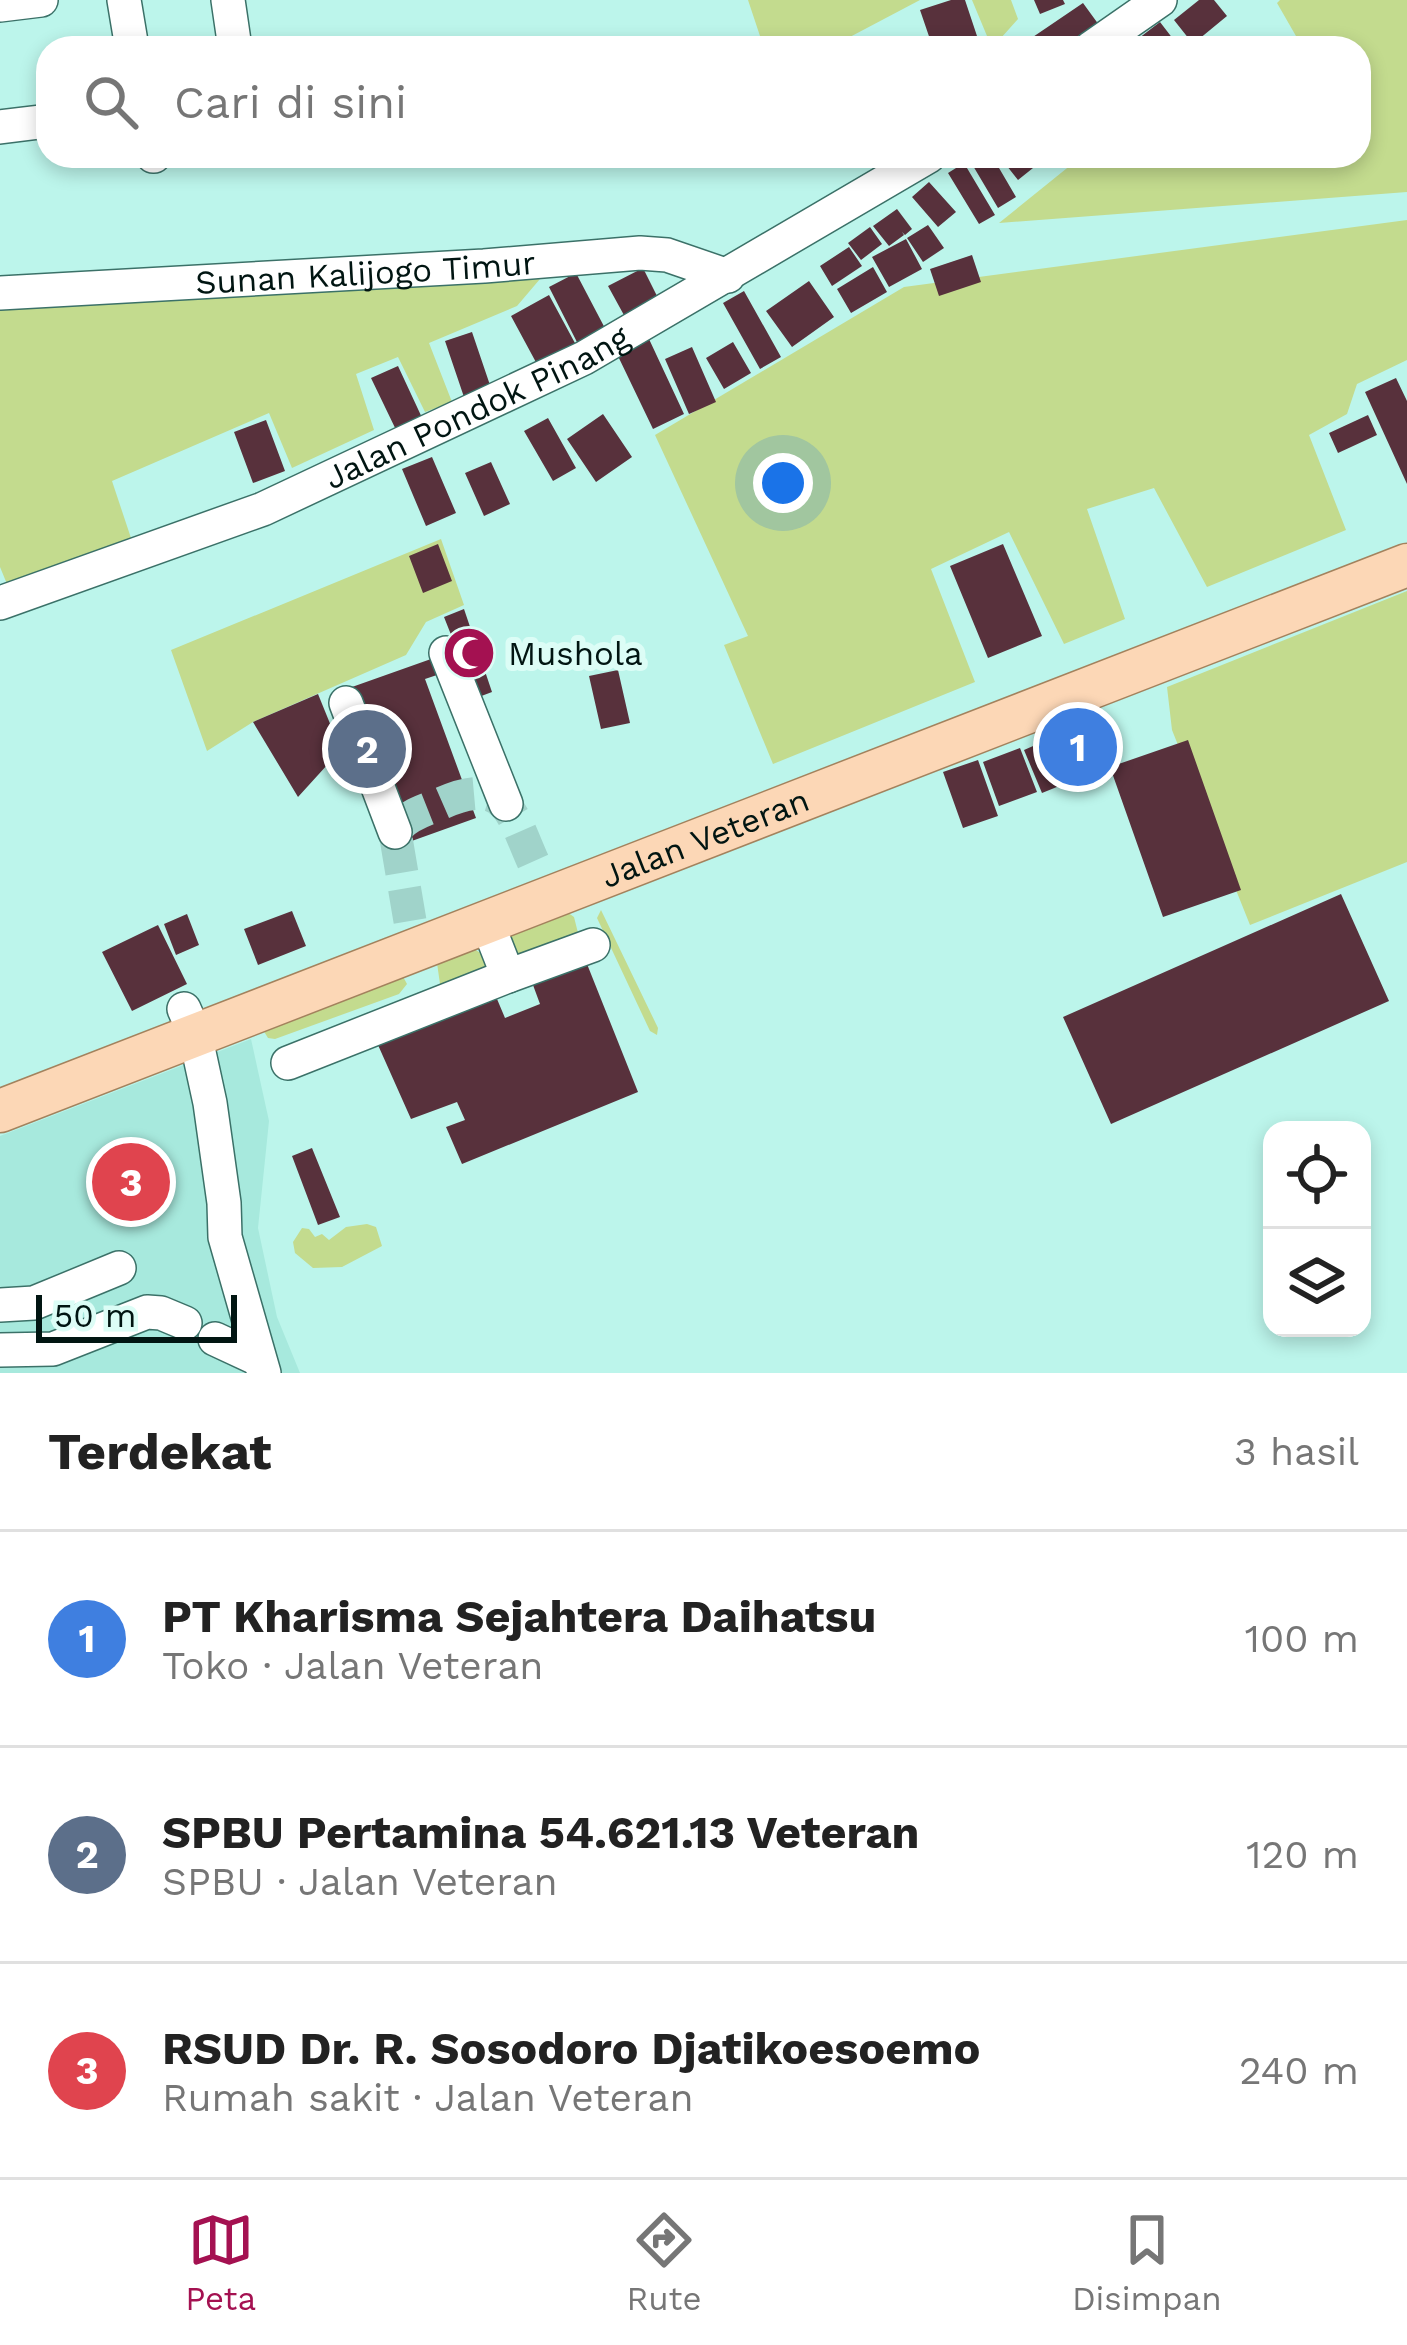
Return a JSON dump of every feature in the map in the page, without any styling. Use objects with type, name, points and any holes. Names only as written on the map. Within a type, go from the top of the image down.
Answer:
[{"type":"main road","name":"Jalan Veteran","points":[[0,1081],[190,1022],[486,920],[1260,608],[1407,537]]},
{"type":"main road","name":"Jalan Veteran","points":[[0,1111],[190,1022],[1260,608],[1407,565]]},
{"type":"street","points":[[0,4],[40,0]]},
{"type":"street","points":[[124,0],[129,36]]},
{"type":"street","points":[[228,0],[233,36]]},
{"type":"street","points":[[1108,36],[1160,0]]},
{"type":"street","points":[[0,127],[36,122]]},
{"type":"street","name":"Jalan Pondok Pinang","points":[[0,603],[263,508],[584,358],[909,168]]},
{"type":"street","name":"Sunan Kalijogo Timur","points":[[0,293],[640,253],[667,255],[728,276]]},
{"type":"street","points":[[446,653],[506,804]]},
{"type":"street","points":[[346,704],[394,832]]},
{"type":"street","points":[[486,920],[508,976]]},
{"type":"street","points":[[288,1063],[593,945]]},
{"type":"street","points":[[190,1022],[222,1183],[225,1237],[261,1366]]},
{"type":"street","points":[[119,1268],[34,1303],[0,1305],[8,1328],[0,1349],[53,1349],[147,1312],[200,1331],[261,1366]]},
{"type":"shaded area","points":[[251,1039],[269,1121],[258,1228],[277,1317],[300,1373],[0,1373],[0,1136]]},
{"type":"green space","points":[[748,0],[920,0],[852,36],[760,36]]},
{"type":"green space","points":[[972,0],[1011,0],[1018,19],[1003,36],[987,36]]},
{"type":"green space","points":[[1407,0],[1407,192],[999,223],[1067,168],[1371,168],[1371,36],[1296,36],[1277,3]]},
{"type":"green space","points":[[1407,220],[1407,360],[1357,384],[1347,414],[1309,435],[1346,530],[1207,587],[1154,488],[1087,509],[1125,619],[1064,644],[1009,532],[931,569],[975,682],[773,764],[724,645],[748,636],[655,435],[904,287]]},
{"type":"green space","points":[[540,279],[517,306],[429,343],[452,402],[425,412],[398,357],[356,374],[374,430],[292,468],[269,413],[112,481],[132,541],[7,584],[0,567],[0,307]]},
{"type":"green space","points":[[441,539],[464,605],[426,622],[406,655],[253,722],[207,751],[171,650]]},
{"type":"green space","points":[[1407,591],[1407,862],[1250,925],[1172,730],[1167,687]]},
{"type":"green space","points":[[601,910],[658,1028],[657,1035],[650,1031],[597,918]]},
{"type":"green space","points":[[567,912],[574,917],[578,933],[521,961],[510,942],[512,934]]},
{"type":"green space","points":[[474,949],[484,955],[488,967],[445,987],[440,984],[437,963]]},
{"type":"green space","points":[[400,971],[407,984],[399,994],[275,1039],[268,1038],[260,1025]]},
{"type":"green space","points":[[346,1227],[376,1227],[382,1246],[342,1267],[313,1268],[295,1253],[293,1242],[302,1228],[329,1240]]},
{"type":"building","points":[[965,0],[977,36],[929,36],[920,10]]},
{"type":"building","points":[[1034,0],[1063,0],[1065,4],[1040,14]]},
{"type":"building","points":[[1199,0],[1214,0],[1227,16],[1203,36],[1187,36],[1174,20]]},
{"type":"building","points":[[1083,3],[1099,25],[1082,36],[1034,36]]},
{"type":"building","points":[[1160,22],[1171,36],[1142,36]]},
{"type":"building","points":[[967,168],[995,215],[979,224],[948,173]]},
{"type":"building","points":[[974,168],[999,168],[1016,197],[998,208]]},
{"type":"building","points":[[1008,168],[1033,168],[1018,180]]},
{"type":"building","points":[[929,182],[956,212],[938,227],[912,197]]},
{"type":"building","points":[[897,209],[912,229],[889,246],[873,226]]},
{"type":"building","points":[[928,225],[944,248],[923,262],[907,238]]},
{"type":"building","points":[[870,227],[882,244],[861,260],[848,243]]},
{"type":"building","points":[[906,239],[922,269],[889,287],[872,257]]},
{"type":"building","points":[[849,247],[862,266],[832,286],[820,266]]},
{"type":"building","points":[[972,255],[981,282],[939,296],[930,269]]},
{"type":"building","points":[[873,267],[887,292],[851,313],[837,289]]},
{"type":"building","points":[[643,268],[659,300],[625,317],[608,286]]},
{"type":"building","points":[[576,273],[608,334],[581,350],[549,287]]},
{"type":"building","points":[[809,281],[834,317],[792,347],[766,311]]},
{"type":"building","points":[[744,291],[781,357],[760,369],[723,303]]},
{"type":"building","points":[[549,295],[576,345],[538,366],[511,316]]},
{"type":"building","points":[[472,332],[492,391],[465,400],[445,341]]},
{"type":"building","points":[[649,339],[684,414],[653,429],[617,354]]},
{"type":"building","points":[[733,342],[751,373],[724,389],[706,358]]},
{"type":"building","points":[[692,347],[716,402],[689,414],[665,359]]},
{"type":"building","points":[[398,366],[424,422],[398,434],[371,378]]},
{"type":"building","points":[[1396,378],[1407,401],[1407,484],[1365,392]]},
{"type":"building","points":[[603,414],[632,457],[596,482],[567,439]]},
{"type":"building","points":[[1368,415],[1377,435],[1338,453],[1329,433]]},
{"type":"building","points":[[548,418],[576,468],[553,481],[524,431]]},
{"type":"building","points":[[266,420],[285,471],[253,483],[234,432]]},
{"type":"building","points":[[432,457],[456,513],[426,526],[402,469]]},
{"type":"building","points":[[491,462],[510,504],[484,516],[465,473]]},
{"type":"building","points":[[438,544],[452,581],[423,593],[409,556]]},
{"type":"building","points":[[1003,544],[1042,636],[988,658],[950,566]]},
{"type":"building","points":[[464,609],[492,692],[476,698],[444,617]]},
{"type":"building","points":[[431,659],[437,675],[425,679],[476,818],[409,842],[352,687]]},
{"type":"building","points":[[618,670],[630,723],[601,729],[589,676]]},
{"type":"building","points":[[318,694],[344,758],[328,764],[298,797],[253,722]]},
{"type":"building","points":[[1056,736],[1074,780],[1042,793],[1024,750]]},
{"type":"building","points":[[1188,740],[1241,890],[1163,917],[1110,767]]},
{"type":"building","points":[[1020,748],[1037,792],[999,806],[983,762]]},
{"type":"building","points":[[978,760],[998,816],[963,828],[943,772]]},
{"type":"building","points":[[1341,894],[1389,1001],[1111,1124],[1063,1017]]},
{"type":"building","points":[[292,911],[306,946],[258,965],[244,929]]},
{"type":"building","points":[[187,914],[199,945],[176,955],[164,924]]},
{"type":"building","points":[[158,925],[187,984],[132,1011],[102,952]]},
{"type":"building","points":[[587,964],[638,1092],[462,1164],[446,1127],[465,1120],[457,1102],[411,1119],[378,1045],[497,999],[505,1018],[540,1004],[533,985]]},
{"type":"building","points":[[312,1148],[340,1217],[318,1225],[292,1156]]},
{"type":"tunnel","points":[[410,921],[395,832],[410,817],[442,803],[465,795],[495,797],[514,818],[537,870]]},
{"type":"place","name":"Mushola","points":[[469,653]]},
{"type":"place","name":"PT Kharisma Sejahtera Daihatsu","points":[[1078,747]]},
{"type":"place","name":"SPBU Pertamina 54.621.13 Veteran","points":[[367,749]]},
{"type":"place","name":"RSUD Dr. R. Sosodoro Djatikoesoemo","points":[[131,1182]]}]
